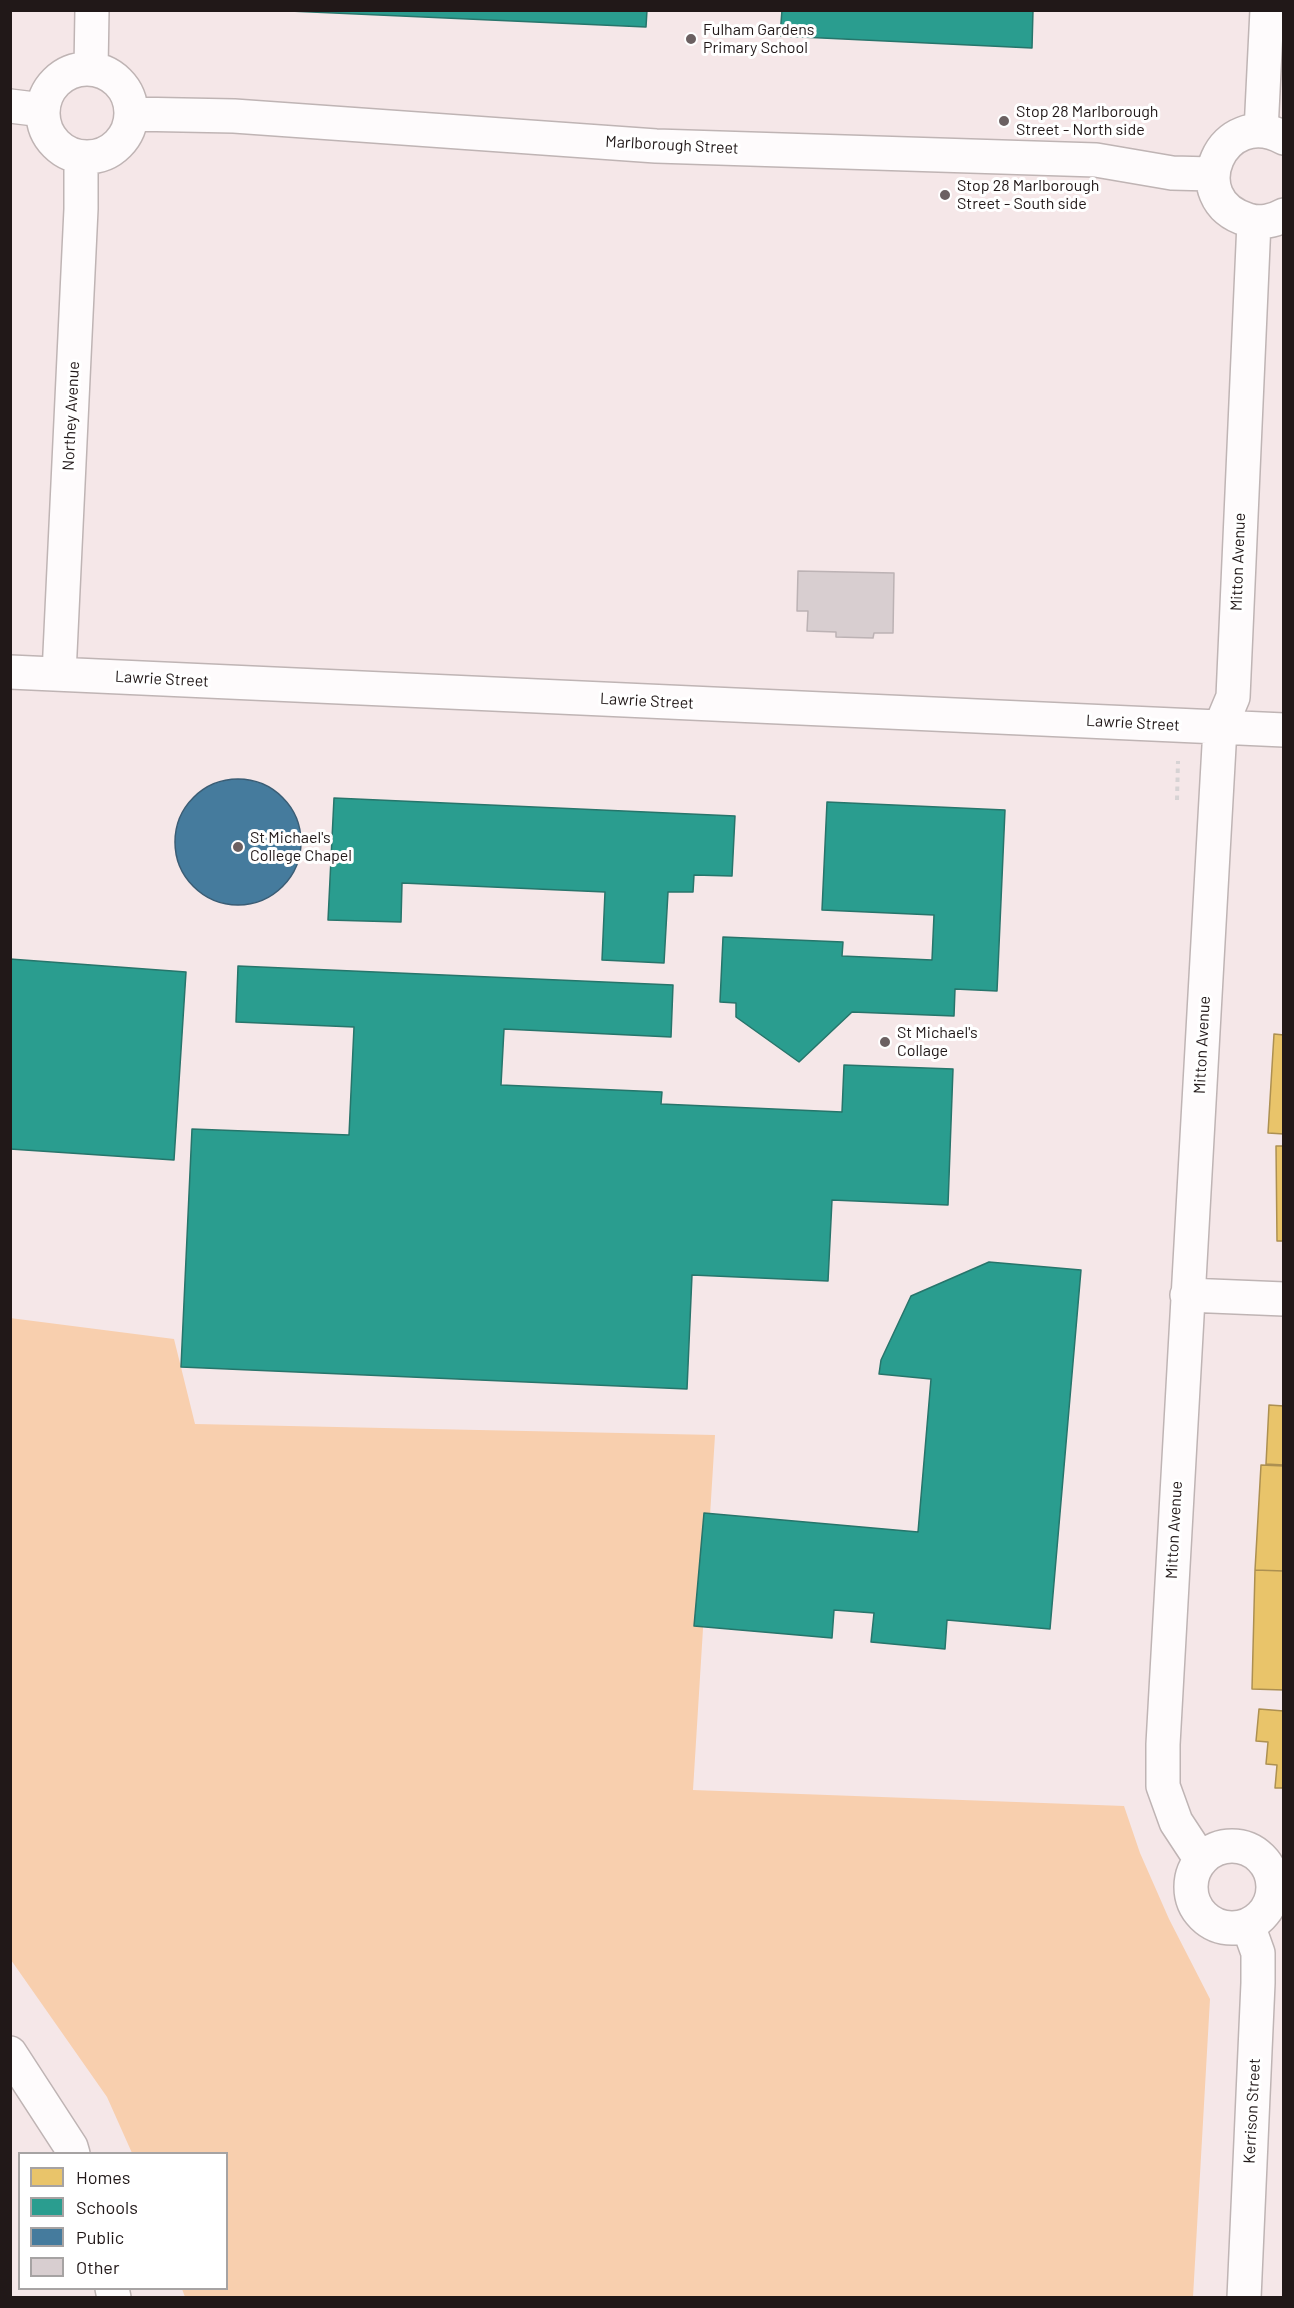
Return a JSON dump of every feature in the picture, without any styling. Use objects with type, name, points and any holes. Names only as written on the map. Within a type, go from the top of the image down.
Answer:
[{"type":"street","points":[[91,69],[92,10]]},
{"type":"street","points":[[1267,10],[1272,134],[1243,133],[1230,140],[1218,154],[1212,174],[1213,185],[1222,205],[1236,217],[1269,219]]},
{"type":"street","points":[[91,69],[105,73],[123,88],[130,101],[131,114],[129,126],[121,142],[107,153],[96,157],[81,158],[64,152],[50,139],[42,110],[49,90],[61,77],[74,71],[91,69]]},
{"type":"street","points":[[10,106],[42,110]]},
{"type":"street","name":"Marlborough Street","points":[[131,114],[234,116],[656,146],[1096,160],[1172,173],[1212,174]]},
{"type":"street","name":"Northey Avenue","points":[[59,674],[81,209],[81,158]]},
{"type":"street","name":"Mitton Avenue","points":[[1201,1860],[1176,1822],[1163,1786],[1165,1712],[1220,728],[1233,697],[1269,219]]},
{"type":"street","name":"Lawrie Street","points":[[10,672],[1284,730]]},
{"type":"street","points":[[1187,1295],[1284,1299]]},
{"type":"street","points":[[1236,1846],[1250,1850],[1276,1866],[1273,1894],[1268,1908],[1248,1925],[1233,1929],[1219,1926],[1204,1917],[1195,1905],[1191,1889],[1193,1874],[1201,1860],[1212,1851],[1236,1846]]},
{"type":"street","name":"Kerrison Street","points":[[1244,2298],[1258,1983],[1258,1953],[1248,1925]]},
{"type":"street","points":[[10,2053],[72,2152]]},
{"type":"shaded area","points":[[10,1318],[174,1339],[195,1424],[715,1435],[693,1790],[1124,1806],[1140,1853],[1169,1919],[1210,1999],[1193,2297],[185,2297],[182,2290],[228,2290],[228,2152],[132,2152],[107,2097],[11,1960]]},
{"type":"building: Homes","points":[[1274,1034],[1284,1035],[1284,1134],[1268,1133]]},
{"type":"building: Homes","points":[[1276,1146],[1284,1146],[1284,1241],[1277,1241]]},
{"type":"building: Homes","points":[[1269,1405],[1284,1406],[1284,1465],[1266,1464]]},
{"type":"building: Homes","points":[[1261,1465],[1284,1466],[1284,1571],[1255,1570]]},
{"type":"building: Homes","points":[[1255,1570],[1284,1571],[1284,1690],[1252,1689]]},
{"type":"building: Homes","points":[[1259,1709],[1284,1711],[1284,1788],[1275,1788],[1277,1765],[1266,1764],[1268,1742],[1256,1741]]},
{"type":"building: Schools","points":[[267,10],[647,10],[646,27]]},
{"type":"building: Schools","points":[[782,10],[1033,10],[1032,48],[780,36]]},
{"type":"building: Schools","points":[[334,798],[735,816],[732,876],[694,875],[693,892],[668,892],[664,963],[602,960],[605,892],[402,883],[401,922],[328,920]]},
{"type":"building: Schools","points":[[827,802],[1005,810],[997,991],[955,989],[954,1016],[852,1012],[799,1062],[736,1017],[736,1003],[720,1002],[723,937],[843,942],[842,956],[932,960],[934,915],[822,910]]},
{"type":"building: Schools","points":[[10,959],[186,972],[174,1160],[10,1149]]},
{"type":"building: Schools","points":[[238,966],[673,985],[671,1037],[504,1029],[501,1085],[662,1092],[661,1104],[842,1112],[844,1065],[953,1069],[948,1205],[832,1200],[828,1281],[692,1275],[687,1389],[181,1367],[192,1129],[349,1135],[354,1027],[236,1022]]},
{"type":"building: Schools","points":[[989,1262],[1081,1270],[1050,1629],[947,1620],[945,1649],[871,1642],[874,1613],[834,1610],[832,1638],[694,1626],[704,1513],[918,1532],[931,1379],[879,1374],[881,1360],[911,1296]]},
{"type":"building: Public","name":"St Michael's College Chapel","points":[[238,779],[262,784],[282,798],[296,818],[301,842],[296,866],[282,886],[262,900],[238,905],[214,900],[194,886],[180,866],[175,842],[180,818],[194,798],[214,784]]},
{"type":"building: Other","points":[[798,571],[894,573],[893,633],[874,633],[873,638],[836,637],[836,632],[807,631],[808,611],[797,611]]},
{"type":"place","name":"Fulham Gardens Primary School","points":[[691,39]]},
{"type":"place","name":"Stop 28 Marlborough Street - North side","points":[[1004,121]]},
{"type":"place","name":"Stop 28 Marlborough Street - South side","points":[[945,195]]},
{"type":"place","name":"St Michael's College Chapel","points":[[238,847]]},
{"type":"place","name":"St Michael's Collage","points":[[885,1042]]}]
